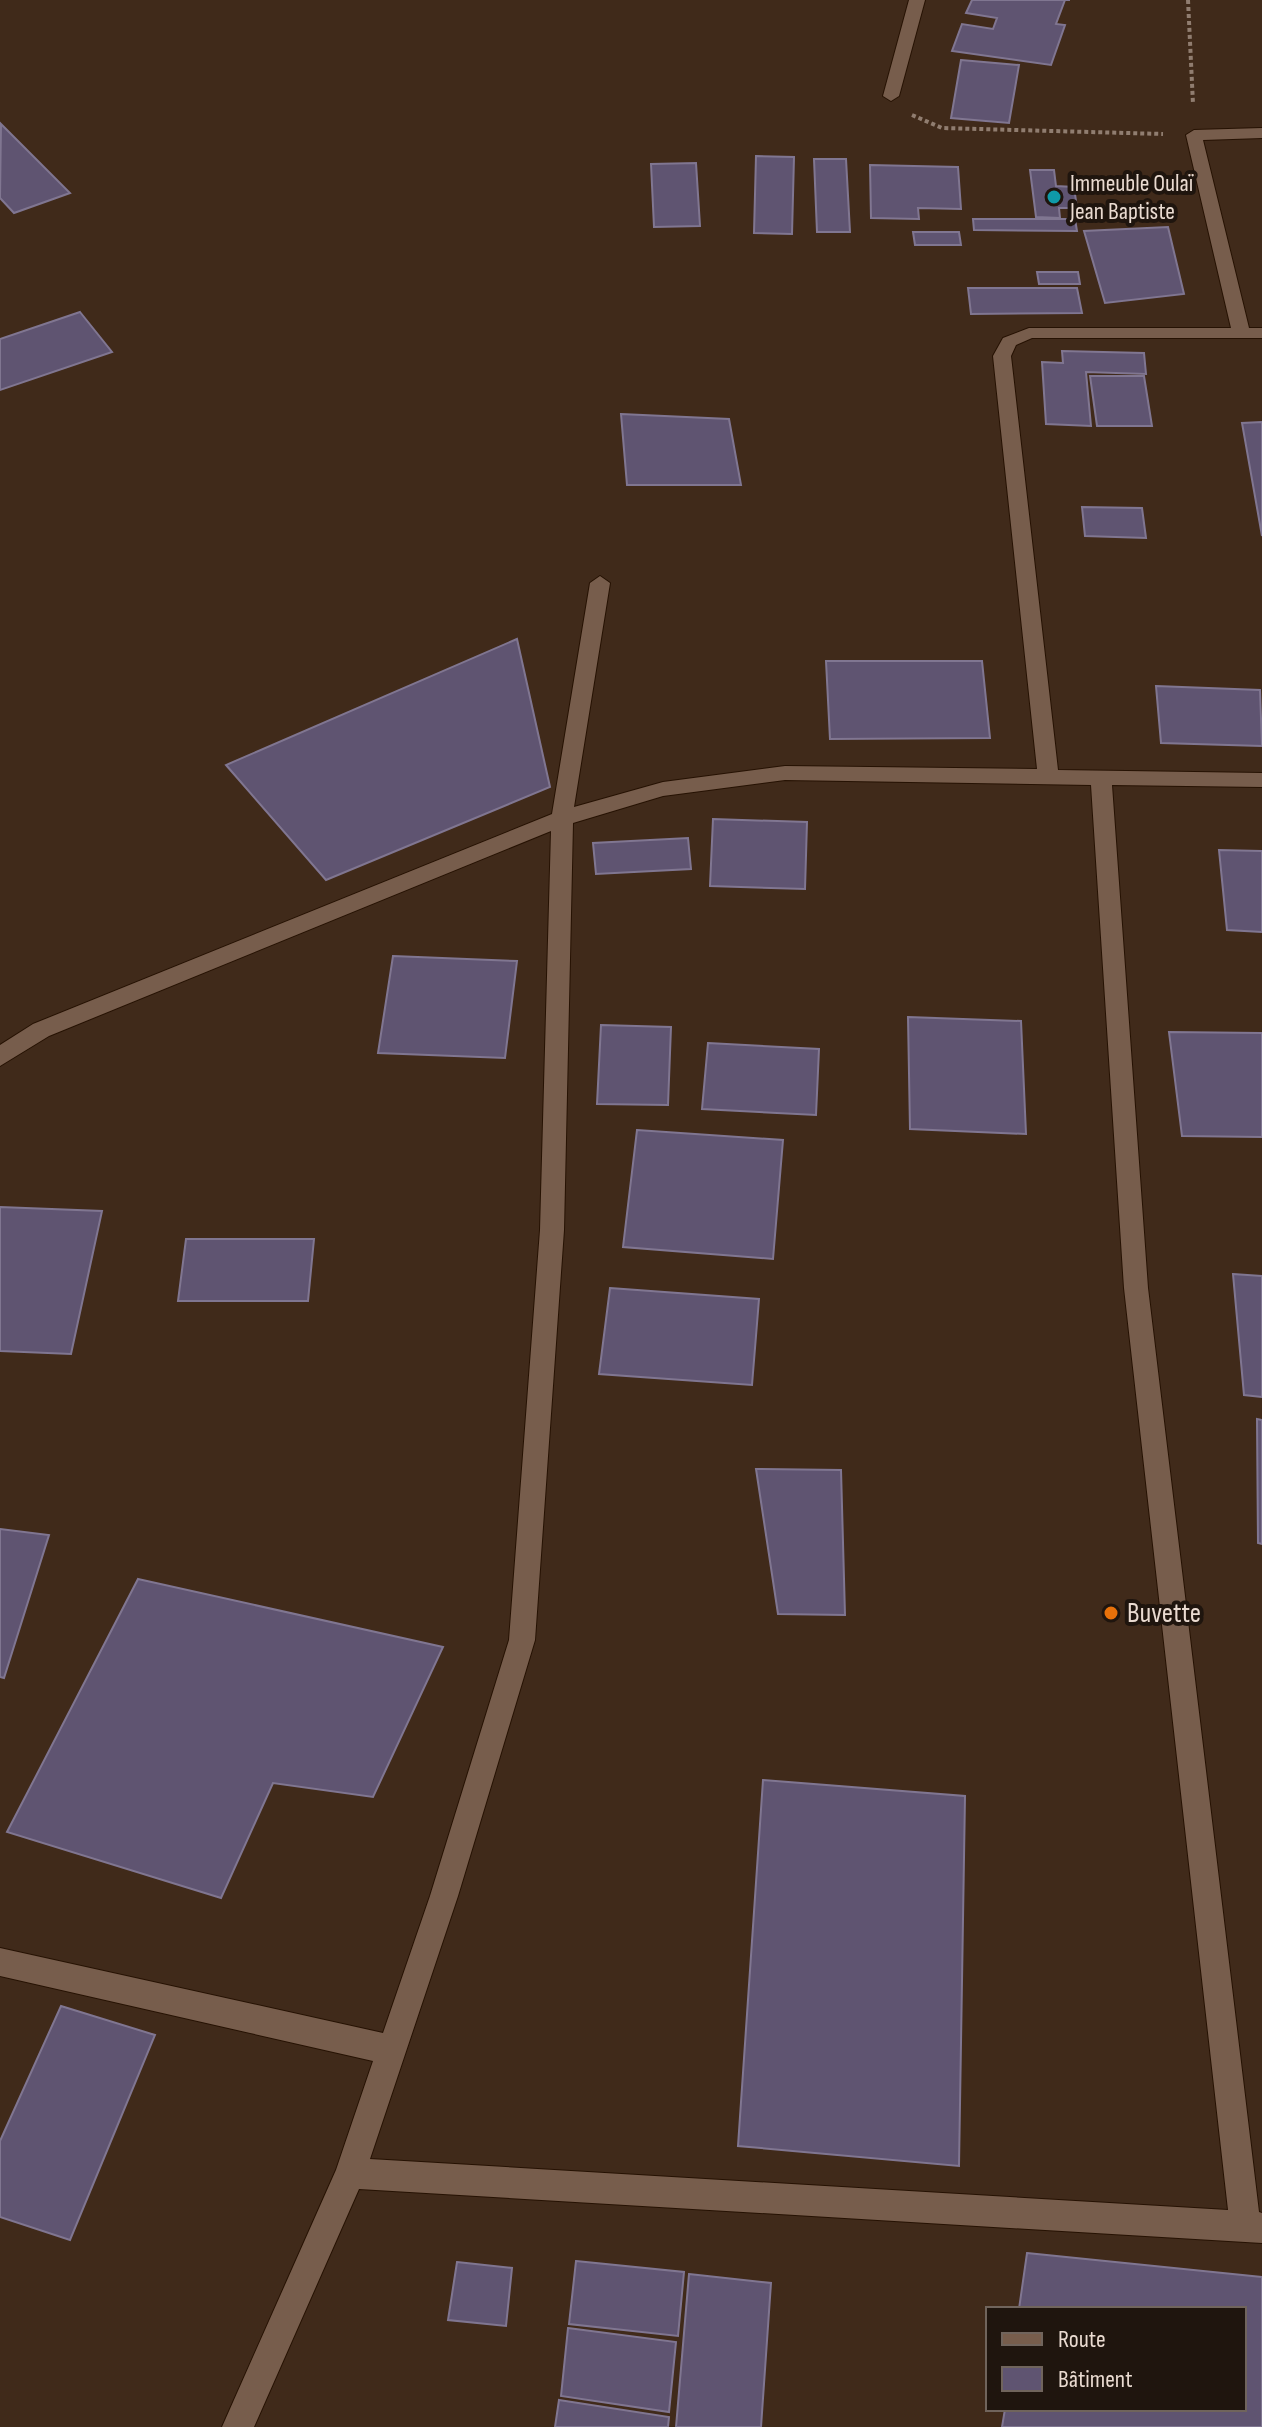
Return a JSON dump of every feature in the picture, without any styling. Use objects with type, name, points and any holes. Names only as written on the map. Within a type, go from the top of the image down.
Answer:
[{"type":"street","points":[[891,96],[917,0]]},
{"type":"street","points":[[1241,333],[1194,135],[1262,133]]},
{"type":"street","points":[[1048,777],[1002,356],[1009,342],[1029,333],[1262,333]]},
{"type":"street","points":[[238,2427],[350,2173],[444,1896],[522,1640],[552,1230],[562,818],[600,583]]},
{"type":"street","points":[[0,1057],[41,1030],[562,818],[663,789],[785,773],[1262,780]]},
{"type":"street","points":[[350,2173],[1254,2228],[1136,1288],[1101,778]]},
{"type":"street","points":[[0,1962],[391,2050]]},
{"type":"path","points":[[891,96],[910,114],[942,128],[1194,135],[1188,0]]},
{"type":"building","points":[[972,0],[1065,0],[1056,24],[1065,25],[1051,65],[952,51],[962,24],[993,29],[997,18],[966,13]]},
{"type":"building","points":[[961,60],[1019,65],[1009,123],[951,118]]},
{"type":"building","points":[[1,124],[70,193],[14,213],[0,198]]},
{"type":"building","points":[[756,156],[794,157],[792,234],[754,233]]},
{"type":"building","points":[[814,159],[846,159],[850,232],[817,232]]},
{"type":"building","points":[[696,163],[700,226],[654,227],[651,164]]},
{"type":"building","points":[[870,165],[958,167],[961,209],[918,208],[919,219],[871,218]]},
{"type":"building","name":"Immeuble Oulaï Jean Baptiste","points":[[1030,170],[1054,170],[1056,186],[1074,187],[1077,208],[1059,208],[1060,218],[1036,217]]},
{"type":"building","points":[[973,219],[1075,219],[1077,231],[974,230]]},
{"type":"building","points":[[1168,227],[1184,294],[1105,303],[1084,231]]},
{"type":"building","points":[[913,232],[959,232],[961,245],[915,245]]},
{"type":"building","points":[[1037,272],[1078,272],[1080,284],[1039,284]]},
{"type":"building","points":[[968,288],[1077,288],[1082,313],[971,314]]},
{"type":"building","points":[[80,312],[112,352],[0,390],[0,339]]},
{"type":"building","points":[[1062,351],[1144,353],[1146,374],[1086,372],[1091,426],[1046,424],[1042,362],[1063,363]]},
{"type":"building","points":[[1090,376],[1144,376],[1152,426],[1097,426]]},
{"type":"building","points":[[621,414],[729,419],[741,485],[627,485]]},
{"type":"building","points":[[1262,422],[1262,536],[1242,423]]},
{"type":"building","points":[[1082,507],[1142,508],[1146,538],[1085,536]]},
{"type":"building","points":[[517,639],[550,787],[326,880],[226,765]]},
{"type":"building","points":[[826,661],[982,661],[990,738],[830,739]]},
{"type":"building","points":[[1156,686],[1260,690],[1262,746],[1161,743]]},
{"type":"building","points":[[713,819],[807,822],[805,889],[710,886]]},
{"type":"building","points":[[688,838],[691,869],[596,874],[593,843]]},
{"type":"building","points":[[1219,850],[1262,851],[1262,932],[1227,930]]},
{"type":"building","points":[[393,956],[517,961],[505,1058],[378,1053]]},
{"type":"building","points":[[908,1017],[1021,1021],[1026,1134],[910,1129]]},
{"type":"building","points":[[601,1025],[671,1027],[668,1105],[597,1104]]},
{"type":"building","points":[[1169,1032],[1262,1033],[1262,1137],[1182,1136]]},
{"type":"building","points":[[708,1043],[819,1049],[816,1115],[702,1109]]},
{"type":"building","points":[[637,1130],[783,1140],[773,1259],[623,1247]]},
{"type":"building","points":[[0,1207],[102,1211],[71,1354],[0,1351]]},
{"type":"building","points":[[186,1239],[314,1239],[308,1301],[178,1301]]},
{"type":"building","points":[[1233,1274],[1262,1276],[1262,1397],[1244,1395]]},
{"type":"building","points":[[610,1288],[759,1299],[752,1385],[599,1374]]},
{"type":"building","points":[[1257,1419],[1262,1420],[1262,1544],[1258,1543]]},
{"type":"building","points":[[756,1469],[841,1470],[845,1615],[778,1614]]},
{"type":"building","points":[[0,1529],[49,1535],[4,1678],[0,1677]]},
{"type":"building","points":[[138,1579],[443,1647],[373,1797],[273,1783],[221,1898],[7,1832]]},
{"type":"building","points":[[763,1780],[965,1796],[959,2166],[738,2146]]},
{"type":"building","points":[[61,2006],[155,2035],[70,2240],[0,2217],[0,2141]]},
{"type":"building","points":[[1027,2253],[1262,2277],[1262,2427],[1002,2427],[1005,2411],[1246,2411],[1246,2307],[1019,2307]]},
{"type":"building","points":[[576,2261],[684,2272],[678,2336],[569,2324]]},
{"type":"building","points":[[457,2262],[512,2268],[506,2326],[448,2320]]},
{"type":"building","points":[[689,2274],[771,2283],[761,2427],[676,2427]]},
{"type":"building","points":[[568,2328],[676,2342],[669,2412],[561,2396]]},
{"type":"building","points":[[559,2400],[669,2417],[668,2427],[555,2427]]},
{"type":"place","name":"Immeuble Oulaï Jean Baptiste","points":[[1054,197]]},
{"type":"place","name":"Buvette","points":[[1111,1613]]}]
